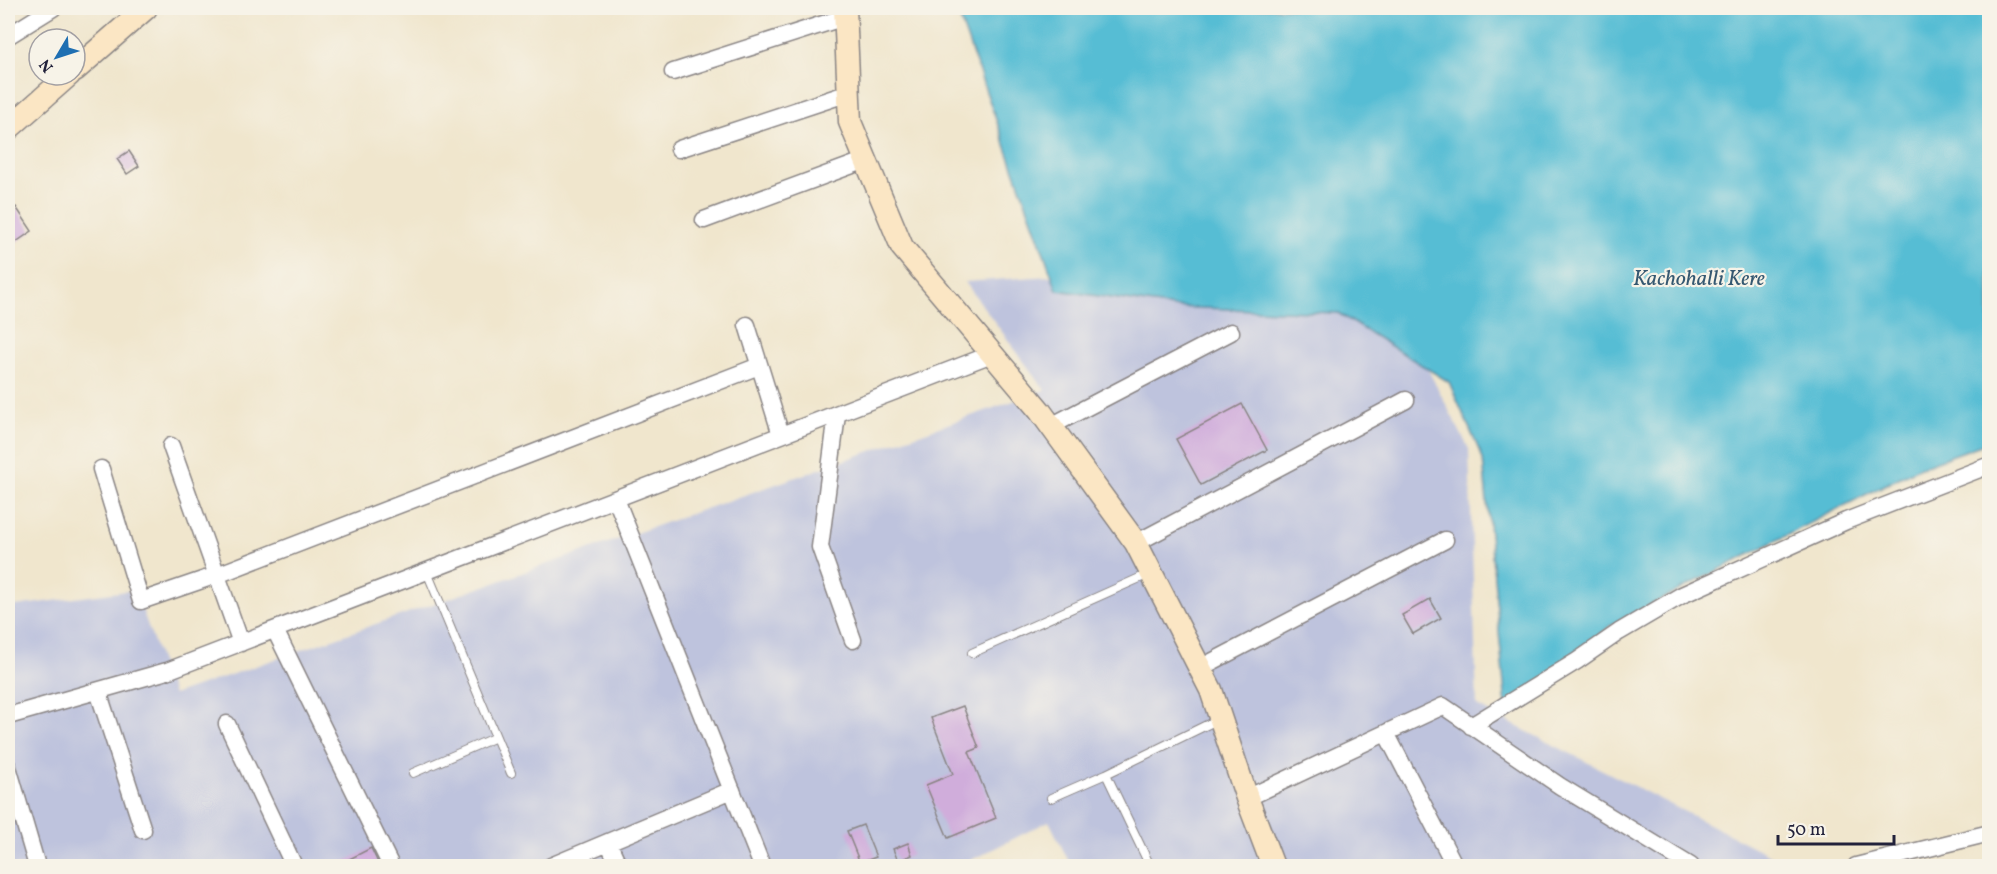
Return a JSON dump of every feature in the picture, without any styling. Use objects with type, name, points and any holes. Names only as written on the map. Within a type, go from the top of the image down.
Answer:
[{"type":"street","points":[[8,36],[53,8]]},
{"type":"street","points":[[87,60],[146,8]]},
{"type":"street","points":[[673,72],[845,12],[850,122],[902,247],[1051,426],[1136,543],[1211,690],[1273,867]]},
{"type":"street","points":[[8,129],[55,87]]},
{"type":"street","points":[[679,149],[849,93]]},
{"type":"street","points":[[704,220],[866,160]]},
{"type":"street","points":[[747,325],[781,435]]},
{"type":"street","points":[[1051,426],[1231,332]]},
{"type":"street","points":[[8,716],[167,671],[992,354]]},
{"type":"street","points":[[101,469],[141,601],[217,575],[759,366]]},
{"type":"street","points":[[1136,543],[1406,400]]},
{"type":"street","points":[[837,414],[820,547],[853,640]]},
{"type":"street","points":[[171,446],[242,643]]},
{"type":"street","points":[[1471,726],[1577,661],[1619,632],[1682,596],[1846,521],[1989,465]]},
{"type":"street","points":[[616,499],[762,867]]},
{"type":"street","points":[[1200,668],[1445,540]]},
{"type":"street","points":[[275,630],[391,867]]},
{"type":"street","points":[[98,691],[143,830]]},
{"type":"street","points":[[1247,798],[1443,706],[1560,786],[1691,867]]},
{"type":"street","points":[[227,724],[294,867]]},
{"type":"street","points":[[1386,733],[1455,867]]},
{"type":"street","points":[[8,766],[37,867]]},
{"type":"street","points":[[551,867],[732,790]]},
{"type":"street","points":[[1856,867],[1989,833]]},
{"type":"street","points":[[608,842],[619,867]]},
{"type":"lane","points":[[427,572],[511,773]]},
{"type":"lane","points":[[972,653],[1151,573]]},
{"type":"lane","points":[[1051,798],[1106,774],[1220,718]]},
{"type":"lane","points":[[413,773],[496,737]]},
{"type":"lane","points":[[1106,774],[1150,867]]},
{"type":"shaded area","points":[[1050,276],[1315,293],[1421,356],[1469,449],[1477,706],[1791,866],[1071,866],[1049,821],[959,866],[8,866],[8,607],[135,590],[173,695],[1045,390],[965,282]]},
{"type":"water","name":"Kachohalli Kere","points":[[981,8],[1989,8],[1989,442],[1918,468],[1611,625],[1507,717],[1483,459],[1449,382],[1338,313],[1174,307],[1057,290],[959,16]]},
{"type":"building","points":[[129,151],[139,166],[127,174],[117,159]]},
{"type":"building","points":[[16,207],[32,231],[16,242],[8,230],[8,212]]},
{"type":"building","points":[[1242,404],[1267,450],[1201,485],[1176,439]]},
{"type":"building","points":[[1430,599],[1441,618],[1413,634],[1402,615]]},
{"type":"building","points":[[963,706],[979,748],[969,752],[996,818],[948,838],[926,785],[953,774],[931,718]]},
{"type":"building","points":[[863,825],[876,857],[860,863],[847,831]]},
{"type":"building","points":[[908,843],[912,855],[898,861],[893,849]]},
{"type":"building","points":[[371,848],[380,867],[334,867]]}]
